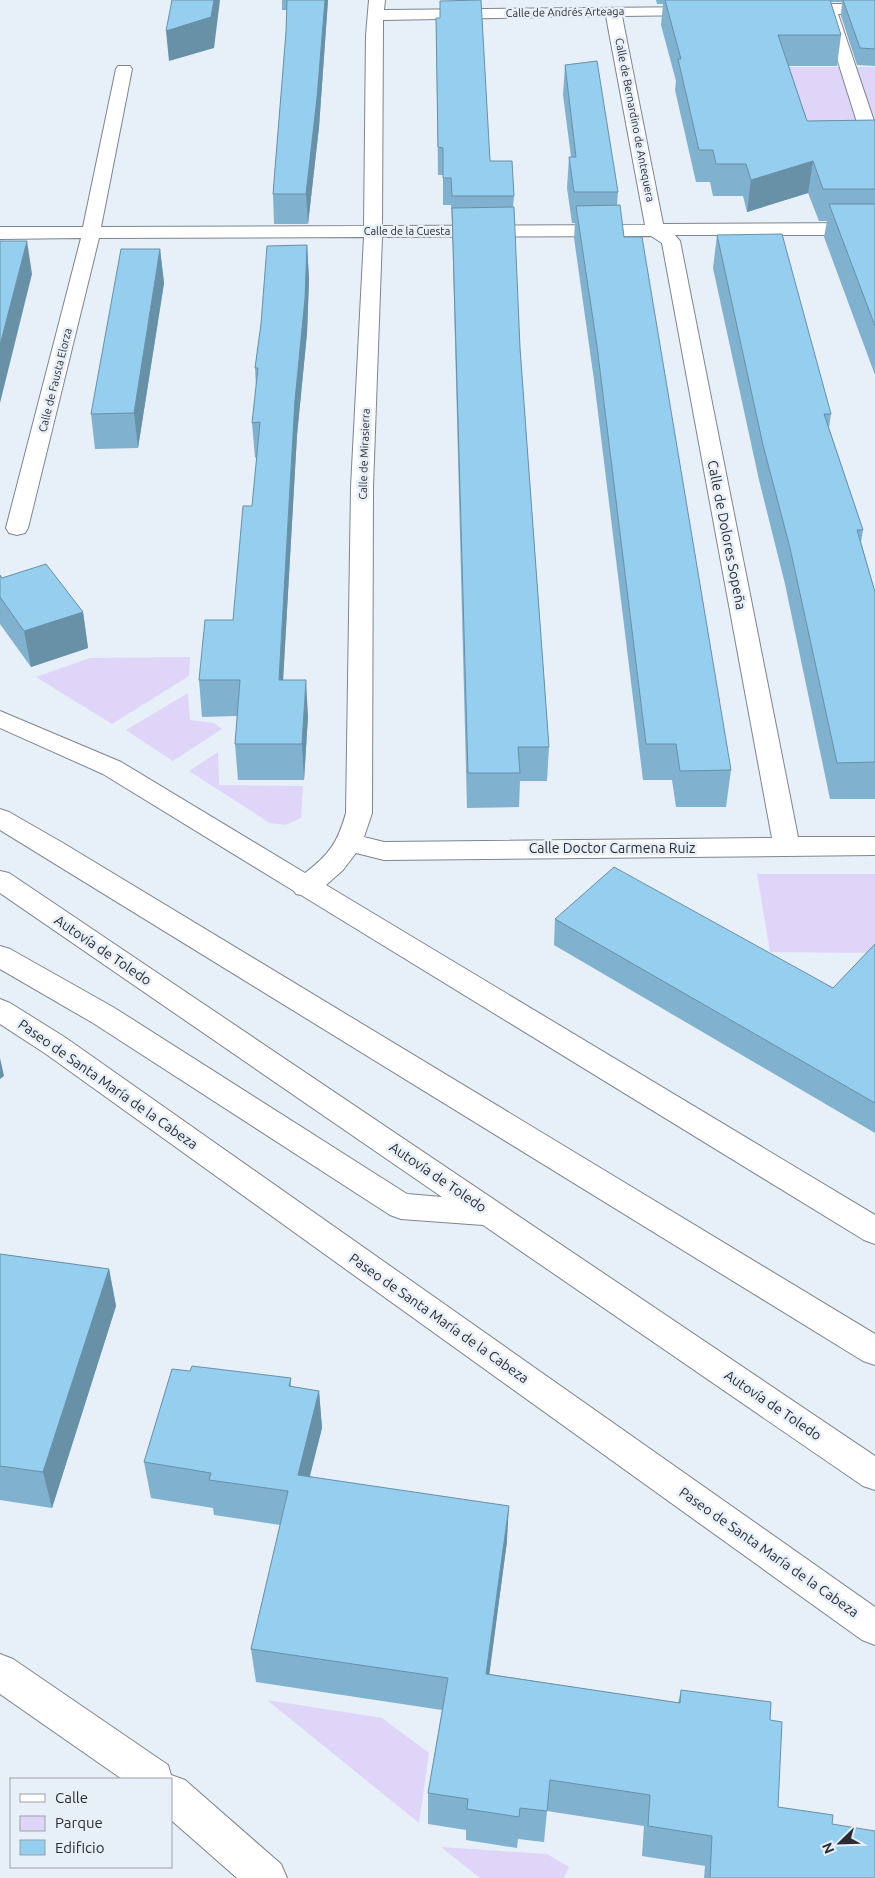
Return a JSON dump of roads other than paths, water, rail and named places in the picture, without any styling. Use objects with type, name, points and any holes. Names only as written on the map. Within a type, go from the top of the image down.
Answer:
[{"type":"main road","name":"Calle de Andrés Arteaga","points":[[376,8],[619,7],[710,10]]},
{"type":"main road","name":"Calle de Bernardino de Antequera","points":[[619,7],[614,16],[655,230]]},
{"type":"main road","name":"Calle de Mirasierra","points":[[305,887],[339,858],[351,842],[359,813],[362,487],[373,232],[376,8]]},
{"type":"main road","points":[[829,8],[870,135]]},
{"type":"main road","points":[[779,9],[875,9]]},
{"type":"main road","name":"Calle de Fausta Elorza","points":[[17,528],[92,232],[124,69]]},
{"type":"main road","name":"Calle de la Cuesta","points":[[0,233],[875,229]]},
{"type":"main road","name":"Calle de Dolores Sopeña","points":[[655,230],[671,241],[787,848]]},
{"type":"main road","points":[[0,719],[112,768],[305,887],[875,1231]]},
{"type":"main road","points":[[0,818],[54,849],[875,1351]]},
{"type":"main road","name":"Calle Doctor Carmena Ruiz","points":[[351,842],[384,851],[875,846]]},
{"type":"main road","name":"Autovía de Toledo","points":[[0,880],[875,1474]]},
{"type":"main road","points":[[0,956],[103,1015],[401,1206],[491,1214]]},
{"type":"main road","name":"Paseo de Santa María de la Cabeza","points":[[0,1010],[56,1046],[151,1113],[875,1628]]},
{"type":"main road","points":[[814,1313],[875,1338]]},
{"type":"main road","points":[[0,1672],[153,1778]]},
{"type":"main road","points":[[172,1795],[267,1878]]}]
